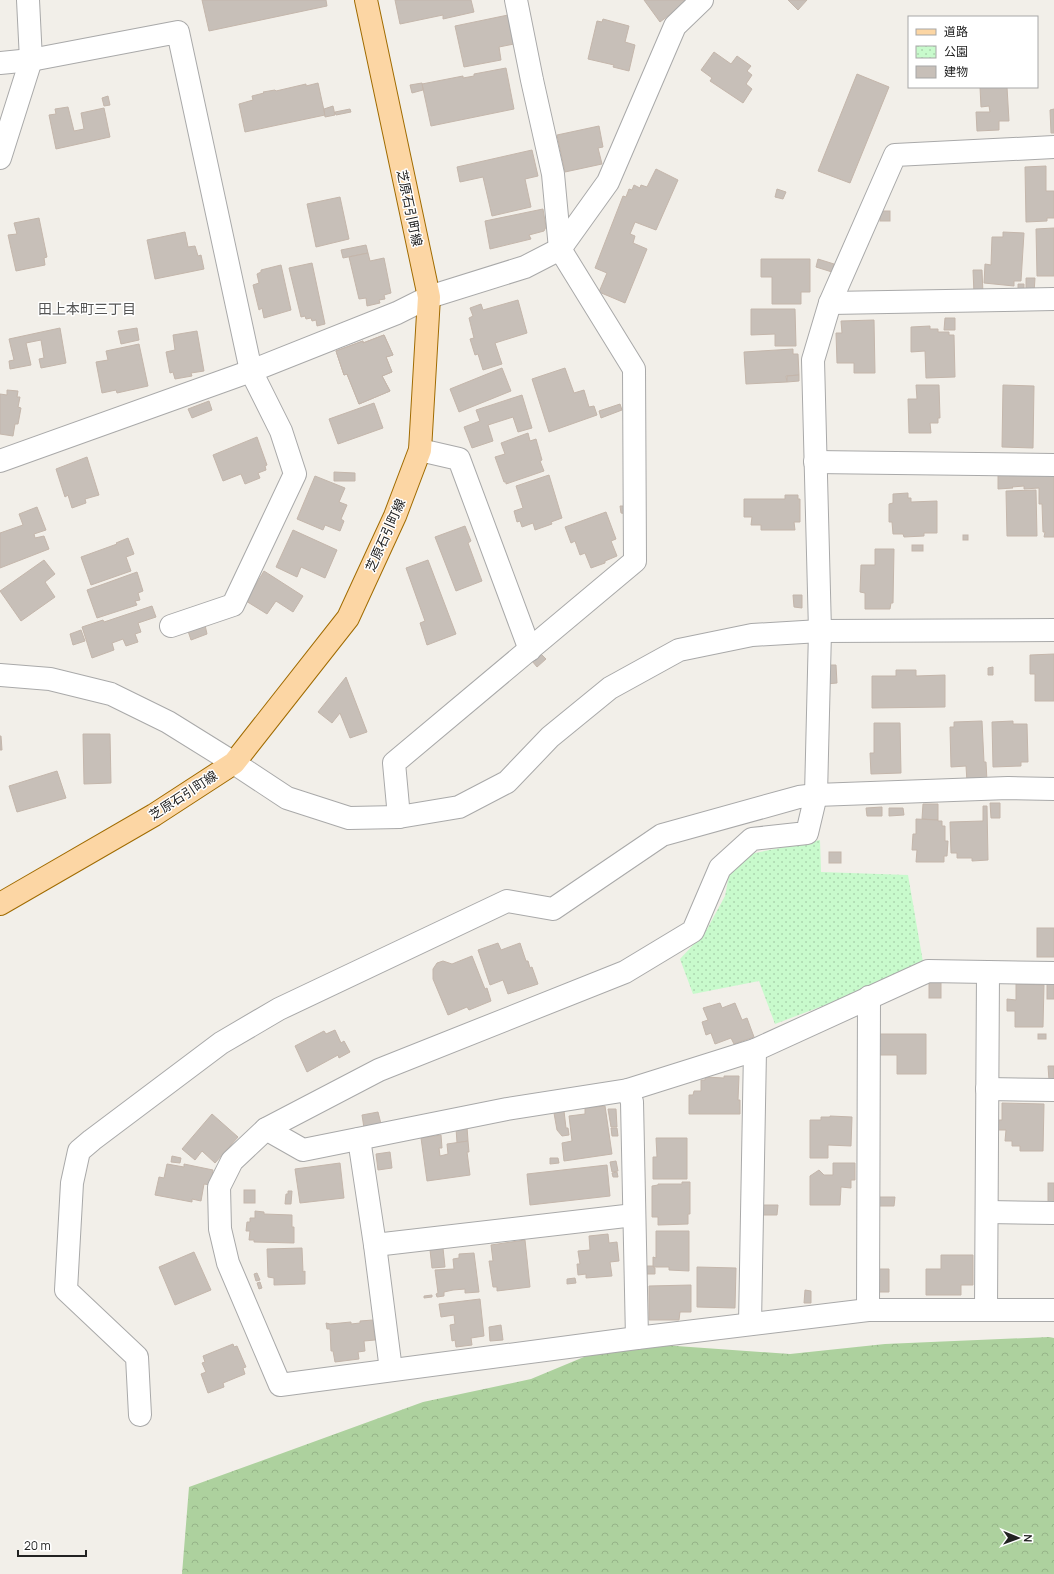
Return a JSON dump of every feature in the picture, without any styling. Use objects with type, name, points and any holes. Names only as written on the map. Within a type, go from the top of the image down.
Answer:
[{"type":"main road","name":"芝原石引町線","points":[[0,904],[154,815],[234,763],[348,618],[395,516],[420,450],[429,297],[366,0]]},
{"type":"street","points":[[0,158],[31,60],[28,0]]},
{"type":"street","points":[[399,817],[394,763],[635,561],[634,370],[560,249],[553,174],[516,0]]},
{"type":"street","points":[[0,461],[251,371],[397,313],[429,297],[525,267],[560,249],[608,182],[675,26],[702,0]]},
{"type":"street","points":[[0,63],[31,60],[178,32],[251,371],[281,432],[295,474],[233,604],[171,626]]},
{"type":"street","points":[[1054,147],[895,155],[830,303],[812,360],[820,631],[816,795],[806,833],[752,839],[720,868],[693,931],[625,972],[378,1070],[266,1129],[232,1161],[219,1187],[220,1229],[228,1263],[280,1385],[637,1338],[868,1310],[1054,1310]]},
{"type":"street","points":[[830,303],[1054,300]]},
{"type":"street","points":[[420,450],[459,459],[530,650]]},
{"type":"street","points":[[814,462],[1054,465]]},
{"type":"street","points":[[0,675],[50,679],[111,694],[168,722],[287,798],[349,818],[399,817],[459,807],[507,782],[550,737],[610,688],[679,650],[752,635],[820,631],[1054,630]]},
{"type":"street","points":[[140,1415],[137,1357],[66,1290],[72,1183],[79,1151],[221,1043],[279,1009],[507,901],[553,909],[662,835],[799,797],[816,795],[1008,788],[1054,789]]},
{"type":"street","points":[[266,1129],[303,1150],[507,1109],[628,1090],[755,1050],[928,970],[1054,973]]},
{"type":"street","points":[[986,1309],[988,972]]},
{"type":"street","points":[[868,1310],[869,997]]},
{"type":"street","points":[[750,1324],[755,1050]]},
{"type":"street","points":[[987,1089],[1054,1090]]},
{"type":"street","points":[[628,1090],[632,1102],[637,1338]]},
{"type":"street","points":[[359,1139],[376,1245],[391,1370]]},
{"type":"street","points":[[987,1212],[1054,1213]]},
{"type":"street","points":[[376,1245],[634,1215]]},
{"type":"green space","points":[[820,840],[821,872],[908,875],[923,962],[862,991],[775,1024],[759,981],[693,994],[680,959],[706,931],[725,896],[729,875],[750,854]]},
{"type":"green space","points":[[1054,1338],[1054,1574],[182,1574],[189,1487],[423,1402],[531,1379],[620,1342],[790,1354],[885,1344]]},
{"type":"building","points":[[202,0],[326,0],[327,6],[209,31]]},
{"type":"building","points":[[395,0],[471,0],[474,12],[443,19],[443,15],[400,24]]},
{"type":"building","points":[[644,0],[689,0],[660,22]]},
{"type":"building","points":[[788,0],[807,0],[798,10]]},
{"type":"building","points":[[508,15],[514,44],[499,47],[501,60],[464,67],[455,26]]},
{"type":"building","points":[[603,19],[629,26],[625,42],[635,45],[629,71],[613,67],[614,65],[588,59],[597,21],[602,22]]},
{"type":"building","points":[[714,52],[731,64],[737,56],[751,66],[747,71],[752,75],[746,84],[752,89],[743,103],[710,81],[712,78],[701,70]]},
{"type":"building","points":[[506,68],[514,109],[431,126],[422,84],[463,76],[463,78],[474,76],[474,74]]},
{"type":"building","points":[[857,74],[889,87],[850,183],[818,171]]},
{"type":"building","points":[[318,83],[325,115],[245,132],[239,104],[253,100],[252,96],[264,93],[263,92]]},
{"type":"building","points":[[422,83],[423,90],[412,93],[410,85]]},
{"type":"building","points":[[980,88],[1007,88],[1009,121],[999,121],[999,130],[977,131],[976,112],[990,112],[989,106],[981,107]]},
{"type":"building","points":[[108,96],[110,105],[104,106],[102,98]]},
{"type":"building","points":[[333,106],[335,115],[325,117],[324,109]]},
{"type":"building","points":[[68,107],[74,131],[84,129],[81,113],[104,108],[110,137],[56,149],[49,115],[56,114],[55,109]]},
{"type":"building","points":[[350,109],[351,112],[336,115],[335,112]]},
{"type":"building","points":[[1054,109],[1054,133],[1051,133],[1050,110]]},
{"type":"building","points":[[599,126],[603,147],[598,148],[602,164],[565,172],[557,135]]},
{"type":"building","points":[[532,150],[538,176],[525,179],[531,207],[492,216],[483,177],[460,182],[457,167]]},
{"type":"building","points":[[1046,166],[1046,191],[1054,191],[1054,218],[1047,218],[1047,221],[1026,222],[1025,167]]},
{"type":"building","points":[[656,169],[678,180],[656,230],[635,222],[630,234],[635,236],[633,243],[647,249],[625,303],[599,292],[607,273],[595,268],[623,196],[626,197],[629,189],[632,190],[634,185],[640,188],[641,185],[647,187]]},
{"type":"building","points":[[777,189],[786,192],[783,199],[775,197]]},
{"type":"building","points":[[340,197],[349,239],[316,247],[307,204]]},
{"type":"building","points":[[543,209],[546,227],[544,231],[529,235],[531,239],[490,249],[485,221]]},
{"type":"building","points":[[880,211],[890,211],[890,221],[880,221]]},
{"type":"building","points":[[39,218],[47,257],[44,258],[45,265],[16,271],[8,235],[17,234],[14,223]]},
{"type":"building","points":[[1054,228],[1054,276],[1037,276],[1036,229]]},
{"type":"building","points":[[185,232],[188,247],[195,246],[198,256],[201,255],[204,269],[155,279],[147,240]]},
{"type":"building","points":[[1003,232],[1024,233],[1021,281],[1014,281],[1014,286],[984,283],[985,264],[991,265],[992,237],[1003,237]]},
{"type":"building","points":[[366,245],[368,253],[343,258],[341,250]]},
{"type":"building","points":[[368,253],[370,261],[384,258],[391,293],[384,295],[385,299],[379,300],[380,303],[367,306],[366,298],[359,299],[349,257]]},
{"type":"building","points":[[761,259],[810,259],[810,292],[801,292],[801,304],[772,304],[772,277],[761,277]]},
{"type":"building","points":[[818,259],[834,264],[832,272],[816,267]]},
{"type":"building","points":[[312,263],[325,324],[317,326],[316,320],[312,321],[311,318],[306,319],[305,316],[301,317],[289,268]]},
{"type":"building","points":[[281,265],[291,310],[264,318],[262,308],[259,310],[253,285],[259,283],[257,274],[261,272],[261,270]]},
{"type":"building","points":[[973,270],[982,270],[983,294],[974,294]]},
{"type":"building","points":[[1026,278],[1035,278],[1034,293],[1026,294]]},
{"type":"building","points":[[1018,284],[1024,284],[1024,292],[1018,293]]},
{"type":"building","points":[[518,300],[527,333],[495,343],[502,364],[483,370],[478,354],[475,355],[470,339],[474,338],[469,318],[473,316],[470,308],[481,304],[483,310]]},
{"type":"building","points":[[751,309],[795,309],[796,346],[775,346],[775,334],[751,335]]},
{"type":"building","points":[[945,318],[955,318],[955,330],[944,330]]},
{"type":"building","points":[[874,320],[875,373],[854,373],[854,363],[837,363],[836,333],[842,333],[841,321]]},
{"type":"building","points":[[930,326],[930,329],[938,329],[938,332],[949,332],[949,335],[954,335],[955,377],[926,378],[925,351],[911,352],[911,327]]},
{"type":"building","points":[[60,328],[66,363],[41,368],[39,359],[44,358],[41,340],[26,343],[31,365],[10,369],[9,361],[14,360],[9,339]]},
{"type":"building","points":[[137,328],[139,340],[121,344],[118,331]]},
{"type":"building","points":[[197,331],[204,371],[191,373],[192,376],[175,379],[173,372],[170,373],[166,352],[175,350],[173,335]]},
{"type":"building","points":[[384,335],[393,355],[386,357],[392,372],[382,376],[390,391],[359,404],[347,374],[344,375],[336,351]]},
{"type":"building","points":[[384,335],[393,355],[386,357],[392,372],[382,376],[390,391],[359,404],[347,374],[344,375],[336,351]]},
{"type":"building","points":[[139,344],[148,386],[117,393],[116,390],[102,393],[96,362],[108,360],[106,351]]},
{"type":"building","points":[[793,349],[793,354],[798,354],[799,375],[786,376],[787,382],[746,384],[744,352]]},
{"type":"building","points":[[502,368],[511,391],[459,412],[450,389]]},
{"type":"building","points":[[565,368],[574,393],[584,390],[589,407],[594,406],[597,415],[549,432],[532,379]]},
{"type":"building","points":[[799,375],[799,381],[787,382],[787,376]]},
{"type":"building","points":[[916,385],[939,385],[940,418],[938,418],[938,423],[930,423],[931,433],[909,433],[908,399],[917,399]]},
{"type":"building","points":[[1003,385],[1034,386],[1033,448],[1002,447]]},
{"type":"building","points":[[7,390],[18,391],[17,397],[20,397],[18,407],[21,408],[18,424],[15,424],[13,436],[0,434],[0,394],[7,395]]},
{"type":"building","points":[[522,395],[532,428],[518,432],[513,417],[488,425],[493,441],[472,448],[464,427],[480,421],[476,410]]},
{"type":"building","points":[[209,401],[212,410],[192,418],[188,409]]},
{"type":"building","points":[[374,403],[383,428],[338,444],[329,419]]},
{"type":"building","points":[[620,404],[622,410],[601,418],[599,411]]},
{"type":"building","points":[[528,433],[530,441],[536,439],[542,460],[540,461],[544,471],[506,484],[495,457],[505,454],[501,443]]},
{"type":"building","points":[[257,437],[267,465],[265,466],[266,470],[258,473],[260,478],[245,484],[241,474],[223,481],[213,455]]},
{"type":"building","points":[[87,457],[99,495],[85,499],[86,503],[72,508],[68,495],[65,497],[56,469]]},
{"type":"building","points":[[1054,471],[1054,537],[1044,537],[1045,532],[1043,532],[1042,504],[1039,504],[1039,488],[1024,489],[1024,486],[998,489],[998,473]]},
{"type":"building","points":[[334,472],[355,473],[355,481],[334,481]]},
{"type":"building","points":[[549,475],[562,518],[551,522],[552,524],[535,530],[533,523],[522,527],[520,521],[517,522],[514,511],[523,508],[516,486]]},
{"type":"building","points":[[315,476],[345,488],[339,502],[347,505],[341,519],[344,521],[340,531],[325,525],[323,530],[297,519]]},
{"type":"building","points":[[1036,490],[1037,536],[1007,536],[1006,491]]},
{"type":"building","points":[[908,493],[908,498],[911,498],[911,502],[937,501],[937,533],[924,533],[924,536],[904,537],[903,534],[893,534],[892,522],[889,522],[889,504],[893,503],[893,494]]},
{"type":"building","points":[[785,495],[798,495],[798,499],[800,499],[800,522],[794,522],[795,530],[761,530],[761,525],[751,525],[752,517],[744,517],[744,499],[785,499]]},
{"type":"building","points":[[620,506],[626,506],[627,514],[621,513]]},
{"type":"building","points":[[37,507],[46,530],[34,534],[35,538],[44,536],[49,549],[0,568],[0,533],[23,525],[19,514]]},
{"type":"building","points":[[606,512],[616,539],[611,541],[617,556],[605,561],[605,563],[591,568],[585,553],[580,555],[575,541],[571,543],[565,527]]},
{"type":"building","points":[[465,526],[471,541],[468,543],[482,581],[456,591],[435,537]]},
{"type":"building","points":[[293,530],[337,550],[325,578],[301,567],[297,577],[276,567]]},
{"type":"building","points":[[963,535],[968,535],[968,540],[963,540]]},
{"type":"building","points":[[128,538],[134,554],[126,557],[131,571],[91,585],[81,557],[117,544],[116,543]]},
{"type":"building","points":[[912,545],[923,545],[923,551],[912,551]]},
{"type":"building","points":[[875,549],[894,549],[893,603],[891,603],[890,609],[865,609],[865,593],[860,592],[861,565],[875,565]]},
{"type":"building","points":[[44,560],[55,574],[45,582],[55,597],[21,621],[0,591]]},
{"type":"building","points":[[428,560],[456,634],[427,645],[420,623],[425,621],[406,568]]},
{"type":"building","points":[[264,571],[303,596],[293,612],[276,601],[267,614],[246,601]]},
{"type":"building","points":[[137,572],[143,591],[138,593],[140,600],[135,601],[137,605],[97,618],[87,590]]},
{"type":"building","points":[[793,595],[802,595],[802,608],[794,607]]},
{"type":"building","points":[[152,606],[156,617],[138,623],[141,632],[135,634],[138,642],[126,646],[123,639],[112,643],[114,650],[92,658],[82,627],[103,620],[104,622]]},
{"type":"building","points":[[205,625],[207,634],[191,640],[188,631]]},
{"type":"building","points":[[81,630],[85,641],[73,645],[70,634]]},
{"type":"building","points":[[541,654],[546,659],[537,667],[532,661]]},
{"type":"building","points":[[1054,654],[1054,701],[1035,701],[1035,674],[1030,674],[1030,655]]},
{"type":"building","points":[[826,665],[836,665],[837,683],[826,684]]},
{"type":"building","points":[[993,667],[993,675],[988,675],[988,668]]},
{"type":"building","points":[[896,670],[916,670],[916,676],[945,675],[945,707],[872,708],[872,676],[896,676]]},
{"type":"building","points":[[346,677],[367,732],[350,738],[340,713],[332,723],[318,712]]},
{"type":"building","points":[[982,721],[984,762],[986,762],[987,781],[967,782],[966,766],[951,767],[950,727],[954,727],[954,722]]},
{"type":"building","points":[[1013,721],[1013,724],[1027,724],[1028,762],[1021,762],[1021,766],[993,767],[992,722]]},
{"type":"building","points":[[874,723],[900,723],[901,773],[871,774],[870,753],[874,753]]},
{"type":"building","points":[[83,734],[110,734],[111,783],[84,784]]},
{"type":"building","points":[[1,736],[2,750],[0,750]]},
{"type":"building","points":[[57,771],[66,798],[17,812],[9,786]]},
{"type":"building","points":[[990,803],[1000,803],[1000,818],[991,818]]},
{"type":"building","points":[[923,804],[938,804],[938,820],[922,819]]},
{"type":"building","points":[[983,806],[987,806],[988,860],[972,861],[972,858],[957,858],[957,853],[951,853],[950,822],[983,821]]},
{"type":"building","points":[[882,807],[882,816],[867,816],[866,808]]},
{"type":"building","points":[[889,808],[903,808],[904,815],[889,816]]},
{"type":"building","points":[[916,819],[942,821],[942,826],[945,826],[945,841],[948,841],[947,856],[944,856],[944,862],[916,862],[917,850],[912,850],[913,834],[916,834]]},
{"type":"building","points":[[829,852],[841,852],[841,863],[829,863]]},
{"type":"building","points":[[1037,928],[1054,928],[1054,957],[1037,957]]},
{"type":"building","points":[[498,943],[501,950],[520,943],[526,961],[528,961],[530,968],[532,967],[538,984],[508,994],[503,980],[490,985],[478,950]]},
{"type":"building","points":[[472,956],[485,989],[487,988],[491,1001],[469,1010],[467,1007],[448,1015],[433,979],[433,969],[437,963],[443,961],[452,964]]},
{"type":"building","points":[[929,980],[941,980],[941,998],[929,998]]},
{"type":"building","points":[[1047,982],[1054,982],[1054,999],[1047,999]]},
{"type":"building","points":[[1016,984],[1044,985],[1043,1027],[1015,1027],[1015,1011],[1007,1011],[1007,999],[1016,1000]]},
{"type":"building","points":[[720,1003],[722,1008],[735,1003],[742,1020],[747,1018],[754,1037],[734,1044],[731,1038],[715,1044],[711,1033],[706,1035],[702,1022],[708,1020],[703,1008]]},
{"type":"building","points":[[335,1030],[341,1043],[344,1041],[350,1052],[339,1058],[338,1055],[307,1072],[295,1046],[324,1031],[326,1034]]},
{"type":"building","points":[[880,1034],[926,1034],[926,1074],[897,1074],[897,1055],[880,1055]]},
{"type":"building","points":[[1038,1034],[1046,1034],[1046,1039],[1038,1039]]},
{"type":"building","points":[[1048,1066],[1054,1066],[1054,1080],[1049,1080]]},
{"type":"building","points":[[724,1076],[739,1076],[738,1100],[740,1100],[740,1114],[689,1114],[689,1095],[693,1095],[694,1091],[701,1091],[701,1080],[705,1080],[705,1077],[724,1078]]},
{"type":"building","points":[[1002,1103],[1044,1104],[1043,1151],[1020,1151],[1020,1146],[1012,1146],[1012,1141],[1005,1141],[1006,1130],[998,1130],[999,1120],[1002,1120]]},
{"type":"building","points":[[605,1106],[612,1154],[564,1161],[562,1143],[572,1141],[569,1116],[585,1114],[585,1108]]},
{"type":"building","points":[[608,1109],[616,1109],[617,1127],[611,1127]]},
{"type":"building","points":[[564,1111],[566,1128],[568,1128],[569,1135],[562,1136],[557,1130],[554,1113]]},
{"type":"building","points":[[378,1112],[381,1124],[364,1128],[362,1115]]},
{"type":"building","points":[[212,1114],[238,1137],[215,1163],[202,1151],[195,1160],[182,1149]]},
{"type":"building","points":[[821,1117],[852,1117],[851,1146],[828,1145],[828,1158],[810,1158],[810,1120],[821,1120]]},
{"type":"building","points":[[467,1127],[468,1141],[457,1143],[456,1128]]},
{"type":"building","points":[[611,1128],[617,1128],[618,1136],[612,1136]]},
{"type":"building","points":[[441,1135],[442,1148],[439,1148],[440,1156],[448,1154],[447,1144],[468,1141],[469,1152],[467,1152],[470,1175],[427,1181],[421,1138]]},
{"type":"building","points":[[656,1138],[687,1138],[687,1179],[653,1179],[653,1157],[657,1157]]},
{"type":"building","points":[[390,1152],[392,1168],[378,1170],[376,1154]]},
{"type":"building","points":[[172,1156],[181,1158],[180,1163],[171,1162]]},
{"type":"building","points":[[550,1158],[558,1158],[559,1163],[550,1164]]},
{"type":"building","points":[[616,1161],[618,1171],[612,1172],[610,1162]]},
{"type":"building","points":[[340,1163],[344,1198],[300,1203],[295,1169]]},
{"type":"building","points":[[833,1163],[855,1163],[855,1180],[851,1180],[851,1188],[841,1187],[840,1205],[810,1205],[810,1176],[819,1170],[824,1175],[833,1175]]},
{"type":"building","points":[[167,1164],[184,1167],[184,1164],[213,1170],[211,1185],[204,1184],[201,1201],[192,1199],[192,1202],[155,1195],[159,1177],[164,1178]]},
{"type":"building","points":[[607,1165],[610,1196],[530,1205],[527,1174]]},
{"type":"building","points":[[617,1172],[618,1177],[613,1177],[612,1173]]},
{"type":"building","points":[[682,1182],[690,1182],[690,1214],[688,1214],[688,1224],[658,1225],[658,1217],[652,1217],[652,1186],[658,1184],[682,1184]]},
{"type":"building","points":[[1048,1183],[1054,1183],[1054,1203],[1048,1203]]},
{"type":"building","points":[[244,1190],[255,1190],[255,1203],[244,1203]]},
{"type":"building","points":[[288,1191],[292,1191],[291,1204],[285,1204],[286,1194],[288,1194]]},
{"type":"building","points":[[879,1197],[895,1197],[894,1206],[878,1206]]},
{"type":"building","points":[[759,1205],[778,1205],[777,1215],[759,1215]]},
{"type":"building","points":[[255,1211],[264,1212],[264,1214],[292,1215],[294,1243],[254,1242],[254,1240],[249,1240],[250,1231],[246,1231],[247,1222],[250,1222],[250,1218],[255,1218]]},
{"type":"building","points":[[656,1231],[689,1231],[689,1271],[669,1270],[669,1267],[653,1267],[653,1257],[656,1258]]},
{"type":"building","points":[[608,1234],[609,1243],[617,1242],[619,1261],[610,1262],[612,1276],[586,1278],[586,1274],[578,1275],[577,1264],[580,1264],[578,1251],[590,1250],[589,1236]]},
{"type":"building","points":[[525,1240],[530,1287],[497,1291],[497,1287],[493,1287],[489,1261],[493,1261],[491,1245]]},
{"type":"building","points":[[302,1248],[305,1284],[274,1285],[274,1278],[268,1277],[267,1249]]},
{"type":"building","points":[[443,1248],[445,1267],[432,1268],[430,1250]]},
{"type":"building","points":[[194,1252],[211,1290],[175,1305],[159,1267]]},
{"type":"building","points":[[474,1253],[479,1292],[465,1293],[465,1289],[453,1290],[444,1292],[444,1296],[437,1297],[436,1294],[438,1293],[435,1270],[454,1269],[453,1259],[459,1258],[459,1254]]},
{"type":"building","points":[[941,1255],[973,1255],[973,1285],[961,1285],[961,1295],[926,1295],[926,1269],[941,1269]]},
{"type":"building","points":[[644,1266],[653,1266],[655,1268],[655,1274],[643,1274]]},
{"type":"building","points":[[697,1267],[736,1268],[735,1308],[697,1307]]},
{"type":"building","points":[[879,1269],[889,1269],[889,1292],[878,1292]]},
{"type":"building","points":[[257,1273],[260,1280],[256,1281],[254,1274]]},
{"type":"building","points":[[575,1278],[576,1283],[567,1284],[567,1279]]},
{"type":"building","points":[[260,1282],[262,1288],[259,1289],[257,1283]]},
{"type":"building","points":[[691,1285],[691,1312],[680,1312],[679,1320],[649,1320],[649,1286]]},
{"type":"building","points":[[805,1290],[811,1291],[811,1303],[804,1303]]},
{"type":"building","points":[[432,1295],[432,1297],[424,1298],[424,1296]]},
{"type":"building","points":[[480,1299],[484,1336],[471,1338],[472,1345],[456,1347],[455,1340],[452,1341],[450,1325],[455,1324],[454,1315],[441,1317],[439,1304]]},
{"type":"building","points":[[373,1320],[375,1340],[364,1341],[365,1351],[358,1352],[359,1359],[335,1362],[333,1351],[331,1351],[330,1329],[327,1329],[326,1323],[351,1322],[351,1324],[360,1323],[360,1321]]},
{"type":"building","points":[[501,1325],[503,1340],[490,1341],[489,1327]]},
{"type":"building","points":[[233,1344],[234,1347],[237,1346],[246,1367],[243,1368],[245,1374],[223,1383],[224,1387],[208,1393],[201,1374],[206,1372],[202,1363],[205,1362],[203,1356]]},
{"type":"district","name":"田上本町三丁目","points":[[87,309]]}]
